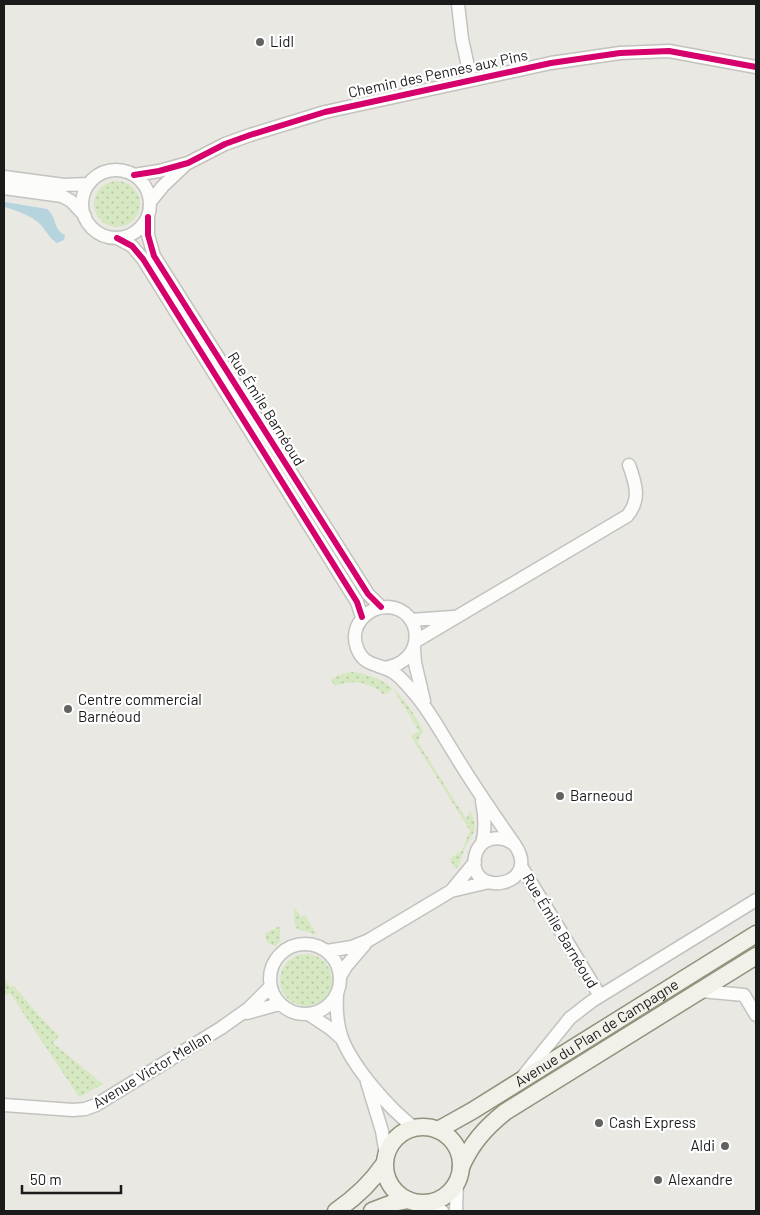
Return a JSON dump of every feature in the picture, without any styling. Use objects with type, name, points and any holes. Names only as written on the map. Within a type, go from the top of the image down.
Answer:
[{"type":"main road","name":"Avenue du Plan de Campagne","points":[[438,1130],[472,1111],[756,934]]},
{"type":"main road","name":"Avenue du Plan de Campagne","points":[[459,1174],[467,1153],[478,1137],[505,1112],[756,956]]},
{"type":"main road","points":[[336,1211],[375,1178],[385,1160],[390,1145],[396,1137],[405,1131],[429,1127],[438,1130],[453,1141],[460,1158],[459,1174],[446,1195],[430,1202],[393,1203],[372,1211]]},
{"type":"main road","points":[[385,1160],[388,1182],[393,1189],[414,1201]]},
{"type":"street","points":[[458,4],[462,39],[471,80]]},
{"type":"street","name":"Chemin des Pennes aux Pins","points":[[134,175],[159,171],[188,163],[225,144],[300,118],[551,63],[620,53],[669,52],[756,68]]},
{"type":"street","name":"Chemin des Pennes aux Pins","points":[[150,202],[163,186],[188,163]]},
{"type":"street","points":[[4,188],[62,196],[71,202],[96,230],[109,237],[117,238],[135,232],[144,224],[148,217],[150,202],[148,191],[142,182],[127,171],[111,170],[99,174],[88,184],[83,194],[82,206],[84,216]]},
{"type":"street","points":[[4,176],[64,185],[88,184]]},
{"type":"street","name":"Rue Émile Barnéoud","points":[[148,217],[148,235],[154,256],[368,594],[381,608]]},
{"type":"street","name":"Rue Émile Barnéoud","points":[[117,238],[132,246],[143,259],[357,602],[362,618]]},
{"type":"street","points":[[384,668],[402,663],[409,657],[415,645],[456,617],[627,516],[634,508],[636,497],[629,465]]},
{"type":"street","points":[[425,706],[420,686],[415,645],[416,632],[411,620],[399,610],[390,607],[372,610],[362,618],[356,630],[356,647],[366,661],[374,666],[384,668],[400,678],[425,706],[482,798],[519,851],[521,866],[518,873],[505,883],[497,884],[482,878],[475,862],[485,834],[482,798]]},
{"type":"street","points":[[411,620],[456,617]]},
{"type":"street","points":[[482,844],[494,838],[502,838],[515,845]]},
{"type":"street","points":[[327,951],[352,947],[369,940],[450,891],[475,862]]},
{"type":"street","name":"Rue Émile Barnéoud","points":[[521,866],[600,996]]},
{"type":"street","points":[[450,891],[489,882]]},
{"type":"street","points":[[520,1081],[570,1018],[600,996],[756,900]]},
{"type":"street","points":[[342,1040],[336,1011],[341,975],[347,965],[369,940]]},
{"type":"street","points":[[341,975],[334,958],[327,951],[320,947],[306,944],[291,947],[276,959],[272,968],[270,987],[279,1004],[294,1013],[310,1015],[331,1029],[342,1040],[364,1075],[396,1113],[414,1128]]},
{"type":"street","name":"Avenue Victor Mellan","points":[[4,1104],[73,1110],[85,1109],[96,1105],[236,1018],[255,1003],[270,987]]},
{"type":"street","points":[[701,991],[744,995],[756,1015]]},
{"type":"street","points":[[310,1015],[321,1011],[331,1004],[337,995]]},
{"type":"street","name":"Avenue Victor Mellan","points":[[236,1018],[261,1008],[279,1004]]},
{"type":"street","points":[[364,1075],[382,1131],[385,1160]]},
{"type":"street","points":[[456,1211],[459,1174]]},
{"type":"street","points":[[414,1201],[442,1211]]},
{"type":"green space","points":[[117,181],[130,185],[136,191],[140,204],[136,217],[130,223],[117,227],[104,223],[98,217],[94,204],[98,191],[104,185]]},
{"type":"green space","points":[[351,672],[376,678],[393,689],[384,695],[373,687],[361,683],[355,682],[335,686],[331,680],[341,674]]},
{"type":"green space","points":[[393,689],[410,708],[423,730],[418,742],[466,819],[470,811],[475,822],[473,834],[464,850],[458,867],[455,869],[450,859],[462,850],[470,831],[411,736],[419,731]]},
{"type":"green space","points":[[295,908],[301,917],[305,915],[317,935],[297,928],[294,918]]},
{"type":"green space","points":[[280,926],[280,941],[276,946],[267,942],[266,933]]},
{"type":"green space","points":[[301,954],[311,954],[325,961],[332,975],[332,985],[325,999],[311,1006],[301,1006],[291,1002],[284,995],[280,985],[280,975],[284,965],[291,958]]},
{"type":"green space","points":[[4,977],[10,987],[13,985],[59,1036],[53,1043],[103,1084],[80,1097],[77,1094],[10,993],[4,996]]},
{"type":"water","points":[[5,202],[47,209],[61,233],[65,235],[64,240],[57,243],[41,225],[24,214],[5,207]]},
{"type":"cycle path","points":[[134,175],[159,171],[188,163],[225,144],[325,112],[551,63],[620,53],[669,51],[756,67]]},
{"type":"cycle path","points":[[148,217],[148,235],[154,256],[368,594],[381,607]]},
{"type":"cycle path","points":[[117,238],[132,246],[143,259],[357,602],[362,617]]},
{"type":"place","name":"Lidl","points":[[260,42]]},
{"type":"place","name":"Centre commercial Barnéoud","points":[[68,709]]},
{"type":"place","name":"Barneoud","points":[[560,796]]},
{"type":"place","name":"Cash Express","points":[[599,1123]]},
{"type":"place","name":"Aldi","points":[[725,1146]]},
{"type":"place","name":"Alexandre","points":[[658,1180]]}]
